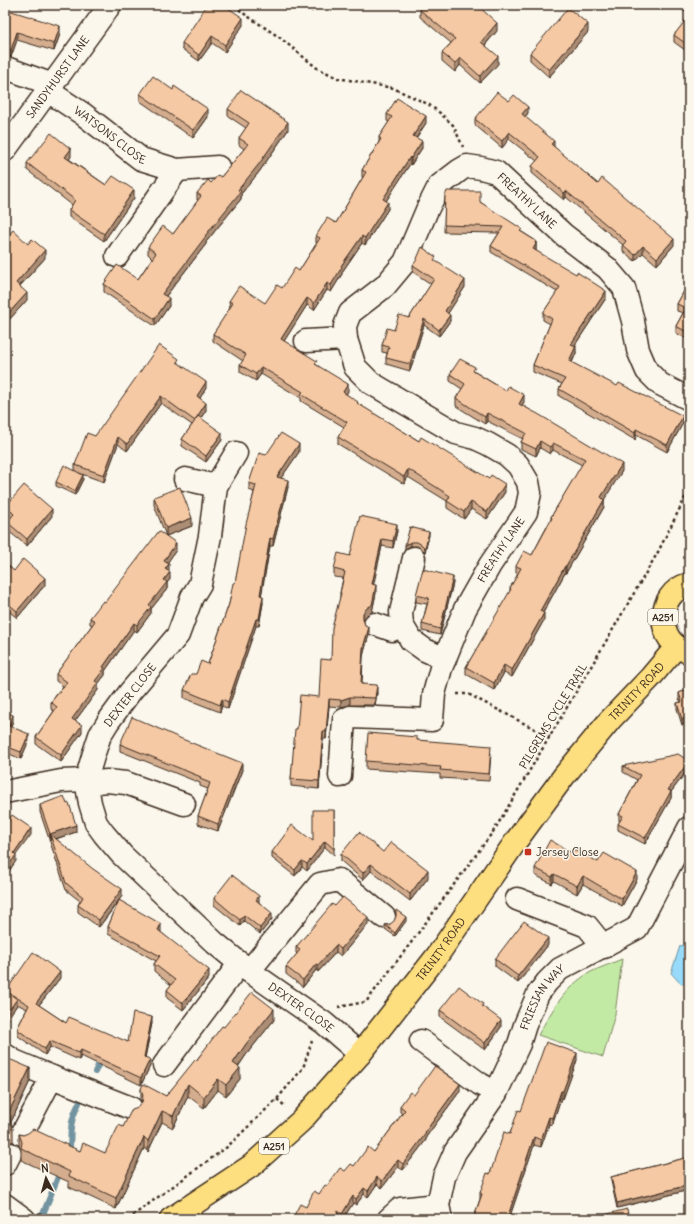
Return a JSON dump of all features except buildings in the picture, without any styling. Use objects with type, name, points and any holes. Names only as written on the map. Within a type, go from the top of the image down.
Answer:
[{"type":"main road","name":"TRINITY ROAD","points":[[171,1219],[252,1166],[301,1121],[360,1054],[437,956],[516,841],[564,776],[610,720],[650,678],[683,649],[669,638],[665,629],[663,618],[665,607],[669,598],[677,590],[689,584]]},
{"type":"street","name":"SANDYHURST LANE","points":[[5,150],[110,5]]},
{"type":"street","name":"WATSONS CLOSE","points":[[9,69],[50,88],[141,159],[177,170],[218,167]]},
{"type":"street","name":"FREATHY LANE","points":[[340,776],[344,720],[350,718],[432,720],[434,694],[441,668],[465,609],[490,565],[526,512],[530,493],[528,482],[518,465],[506,455],[475,438],[456,433],[371,383],[355,367],[346,339],[345,326],[350,313],[386,286],[405,262],[427,210],[440,186],[467,166],[496,172],[564,234],[607,268],[624,288],[633,321],[638,350],[647,372],[660,384],[689,399]]},
{"type":"street","points":[[117,256],[177,170]]},
{"type":"street","points":[[306,341],[346,339]]},
{"type":"street","name":"DEXTER CLOSE","points":[[236,453],[216,486],[210,536],[200,584],[192,597],[178,635],[130,692],[100,735],[87,781],[90,803],[96,823],[117,850],[215,943],[245,967],[324,1023],[360,1054]]},
{"type":"street","points":[[185,479],[216,486]]},
{"type":"street","points":[[414,558],[401,612],[402,626],[411,640],[425,650],[445,659]]},
{"type":"street","points":[[375,624],[392,630],[402,626]]},
{"type":"street","points":[[5,792],[61,781],[107,781],[126,783],[184,804]]},
{"type":"street","name":"FRIESIAN WAY","points":[[389,1219],[400,1209],[439,1212],[444,1177],[455,1152],[496,1092],[519,1044],[538,994],[547,982],[560,970],[637,928],[689,828]]},
{"type":"street","points":[[164,1065],[245,967],[320,884],[339,880],[384,917]]},
{"type":"street","points":[[517,899],[587,926],[604,947]]},
{"type":"street","points":[[421,1041],[480,1084],[496,1092]]},
{"type":"street","points":[[5,1055],[14,1061],[131,1108]]},
{"type":"street","points":[[22,1134],[60,1080]]},
{"type":"street","points":[[5,1205],[24,1219]]},
{"type":"path","points":[[235,5],[243,13],[279,37],[318,68],[338,78],[393,88],[428,104],[453,125],[461,140],[464,150]]},
{"type":"path","name":"PILGRIMS CYCLE TRAIL","points":[[334,1011],[337,1007],[366,1002],[495,828],[658,552],[689,490]]},
{"type":"path","points":[[434,694],[468,694],[550,737]]},
{"type":"path","points":[[128,1219],[226,1147],[277,1099],[303,1068],[313,1037]]},
{"type":"path","points":[[682,1219],[689,1217]]},
{"type":"green space","points":[[622,959],[615,1014],[603,1057],[538,1035],[555,1006],[576,982],[595,970]]},
{"type":"water","points":[[689,944],[689,983],[681,984],[671,973],[680,946]]},
{"type":"waterway","points":[[95,1072],[101,1059]]},
{"type":"waterway","points":[[69,1153],[72,1121],[79,1103]]},
{"type":"waterway","points":[[41,1219],[58,1177]]},
{"type":"place","name":"Jersey Close","points":[[528,852]]}]
